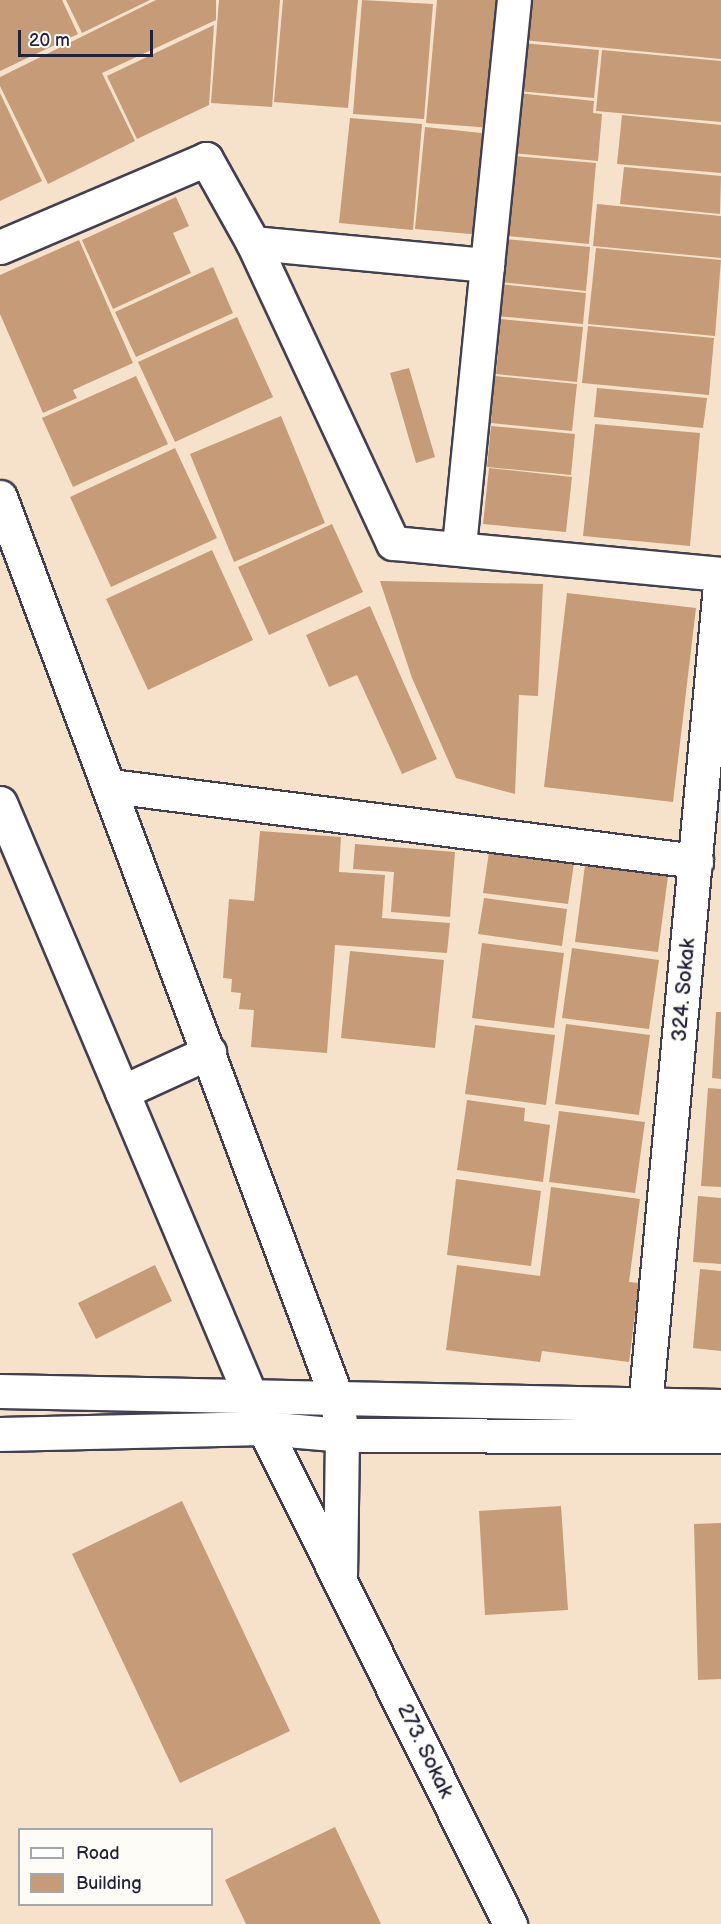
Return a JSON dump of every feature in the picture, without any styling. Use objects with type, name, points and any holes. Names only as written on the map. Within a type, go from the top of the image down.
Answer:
[{"type":"street","points":[[459,548],[514,0]]},
{"type":"street","points":[[0,247],[206,159],[253,243],[393,543],[721,574]]},
{"type":"street","points":[[253,243],[487,265]]},
{"type":"street","name":"273. Sokak","points":[[0,497],[111,786],[336,1396],[342,1435],[339,1578]]},
{"type":"street","name":"324. Sokak","points":[[645,1406],[696,861],[711,808],[721,574]]},
{"type":"street","points":[[111,786],[696,861]]},
{"type":"street","name":"273. Sokak","points":[[0,803],[264,1428],[510,1924]]},
{"type":"street","points":[[122,1092],[209,1052]]},
{"type":"street","points":[[0,1391],[251,1398],[336,1396],[645,1406],[721,1406]]},
{"type":"street","points":[[0,1434],[264,1428],[342,1435],[721,1436]]},
{"type":"building","points":[[0,0],[62,0],[78,34],[0,71]]},
{"type":"building","points":[[66,0],[150,0],[82,33]]},
{"type":"building","points":[[156,0],[216,0],[216,20],[102,73],[135,141],[48,184],[0,86],[0,77]]},
{"type":"building","points":[[219,0],[280,0],[272,107],[211,103]]},
{"type":"building","points":[[283,0],[358,0],[348,108],[274,102]]},
{"type":"building","points":[[362,0],[433,4],[424,119],[353,114]]},
{"type":"building","points":[[437,0],[503,0],[492,128],[426,123]]},
{"type":"building","points":[[527,0],[721,0],[721,59],[523,40]]},
{"type":"building","points":[[214,25],[209,105],[137,139],[107,76]]},
{"type":"building","points":[[522,43],[599,50],[594,98],[518,91]]},
{"type":"building","points":[[602,50],[721,61],[721,122],[596,111]]},
{"type":"building","points":[[0,93],[42,181],[0,201]]},
{"type":"building","points":[[517,93],[594,101],[593,113],[602,114],[598,161],[512,153]]},
{"type":"building","points":[[622,115],[721,125],[721,173],[617,164]]},
{"type":"building","points":[[350,118],[422,124],[413,230],[339,223]]},
{"type":"building","points":[[425,127],[491,134],[481,235],[415,229]]},
{"type":"building","points":[[514,156],[596,163],[589,244],[507,236]]},
{"type":"building","points":[[624,167],[721,176],[720,214],[620,204]]},
{"type":"building","points":[[176,197],[189,226],[173,233],[191,273],[113,309],[82,240]]},
{"type":"building","points":[[597,204],[721,216],[721,258],[593,246]]},
{"type":"building","points":[[505,239],[590,247],[586,291],[501,282]]},
{"type":"building","points":[[79,240],[133,363],[73,390],[77,398],[43,413],[0,314],[0,275]]},
{"type":"building","points":[[596,248],[721,260],[715,336],[588,324]]},
{"type":"building","points":[[213,267],[233,313],[136,357],[115,312]]},
{"type":"building","points":[[499,284],[586,293],[583,324],[496,316]]},
{"type":"building","points":[[237,317],[273,397],[175,442],[138,362]]},
{"type":"building","points":[[501,319],[583,327],[577,382],[496,374]]},
{"type":"building","points":[[588,326],[714,338],[709,395],[582,383]]},
{"type":"building","points":[[409,368],[435,457],[416,463],[390,373]]},
{"type":"building","points":[[136,376],[168,444],[73,487],[42,418]]},
{"type":"building","points":[[495,376],[577,384],[572,431],[491,423]]},
{"type":"building","points":[[597,388],[707,398],[703,428],[594,417]]},
{"type":"building","points":[[281,416],[325,523],[234,562],[190,454]]},
{"type":"building","points":[[595,424],[700,433],[690,546],[583,536]]},
{"type":"building","points":[[491,426],[575,434],[571,475],[487,467]]},
{"type":"building","points":[[175,448],[217,538],[111,587],[70,497]]},
{"type":"building","points":[[489,468],[572,477],[566,532],[483,524]]},
{"type":"building","points":[[332,524],[363,592],[269,635],[238,567]]},
{"type":"building","points":[[212,550],[253,640],[148,690],[106,599]]},
{"type":"building","points":[[380,581],[543,584],[538,696],[519,695],[515,794],[456,778],[412,678]]},
{"type":"building","points":[[567,593],[696,608],[673,802],[544,787]]},
{"type":"building","points":[[370,606],[437,759],[402,774],[357,675],[329,687],[306,635]]},
{"type":"building","points":[[260,831],[341,837],[339,872],[385,875],[382,918],[450,923],[447,953],[335,945],[327,1053],[251,1047],[254,1010],[239,1009],[241,993],[231,992],[232,979],[223,978],[229,899],[254,901]]},
{"type":"building","points":[[355,844],[455,852],[450,917],[391,912],[394,872],[353,869]]},
{"type":"building","points":[[489,852],[574,863],[568,904],[483,893]]},
{"type":"building","points":[[585,865],[668,876],[658,952],[575,942]]},
{"type":"building","points":[[484,898],[567,909],[562,946],[478,934]]},
{"type":"building","points":[[482,943],[564,953],[554,1028],[472,1018]]},
{"type":"building","points":[[572,948],[659,960],[649,1029],[562,1018]]},
{"type":"building","points":[[350,951],[444,960],[435,1048],[341,1038]]},
{"type":"building","points":[[716,1012],[721,1012],[721,1079],[712,1078]]},
{"type":"building","points":[[566,1024],[650,1035],[639,1115],[555,1104]]},
{"type":"building","points":[[475,1025],[555,1035],[546,1105],[465,1094]]},
{"type":"building","points":[[708,1088],[721,1089],[721,1187],[701,1186]]},
{"type":"building","points":[[467,1100],[525,1108],[524,1121],[550,1125],[543,1182],[457,1170]]},
{"type":"building","points":[[559,1111],[645,1122],[635,1193],[549,1182]]},
{"type":"building","points":[[456,1179],[541,1191],[531,1266],[447,1255]]},
{"type":"building","points":[[551,1187],[640,1199],[629,1282],[639,1283],[629,1362],[542,1351],[540,1362],[446,1350],[457,1265],[540,1276]]},
{"type":"building","points":[[698,1196],[721,1198],[721,1264],[693,1262]]},
{"type":"building","points":[[155,1265],[172,1301],[96,1339],[78,1303]]},
{"type":"building","points":[[700,1269],[721,1271],[721,1351],[693,1348]]},
{"type":"building","points":[[182,1501],[290,1731],[180,1783],[72,1554]]},
{"type":"building","points":[[561,1506],[568,1610],[485,1615],[479,1511]]},
{"type":"building","points":[[721,1523],[721,1679],[698,1680],[694,1524]]},
{"type":"building","points":[[335,1827],[381,1924],[246,1924],[225,1880]]}]
